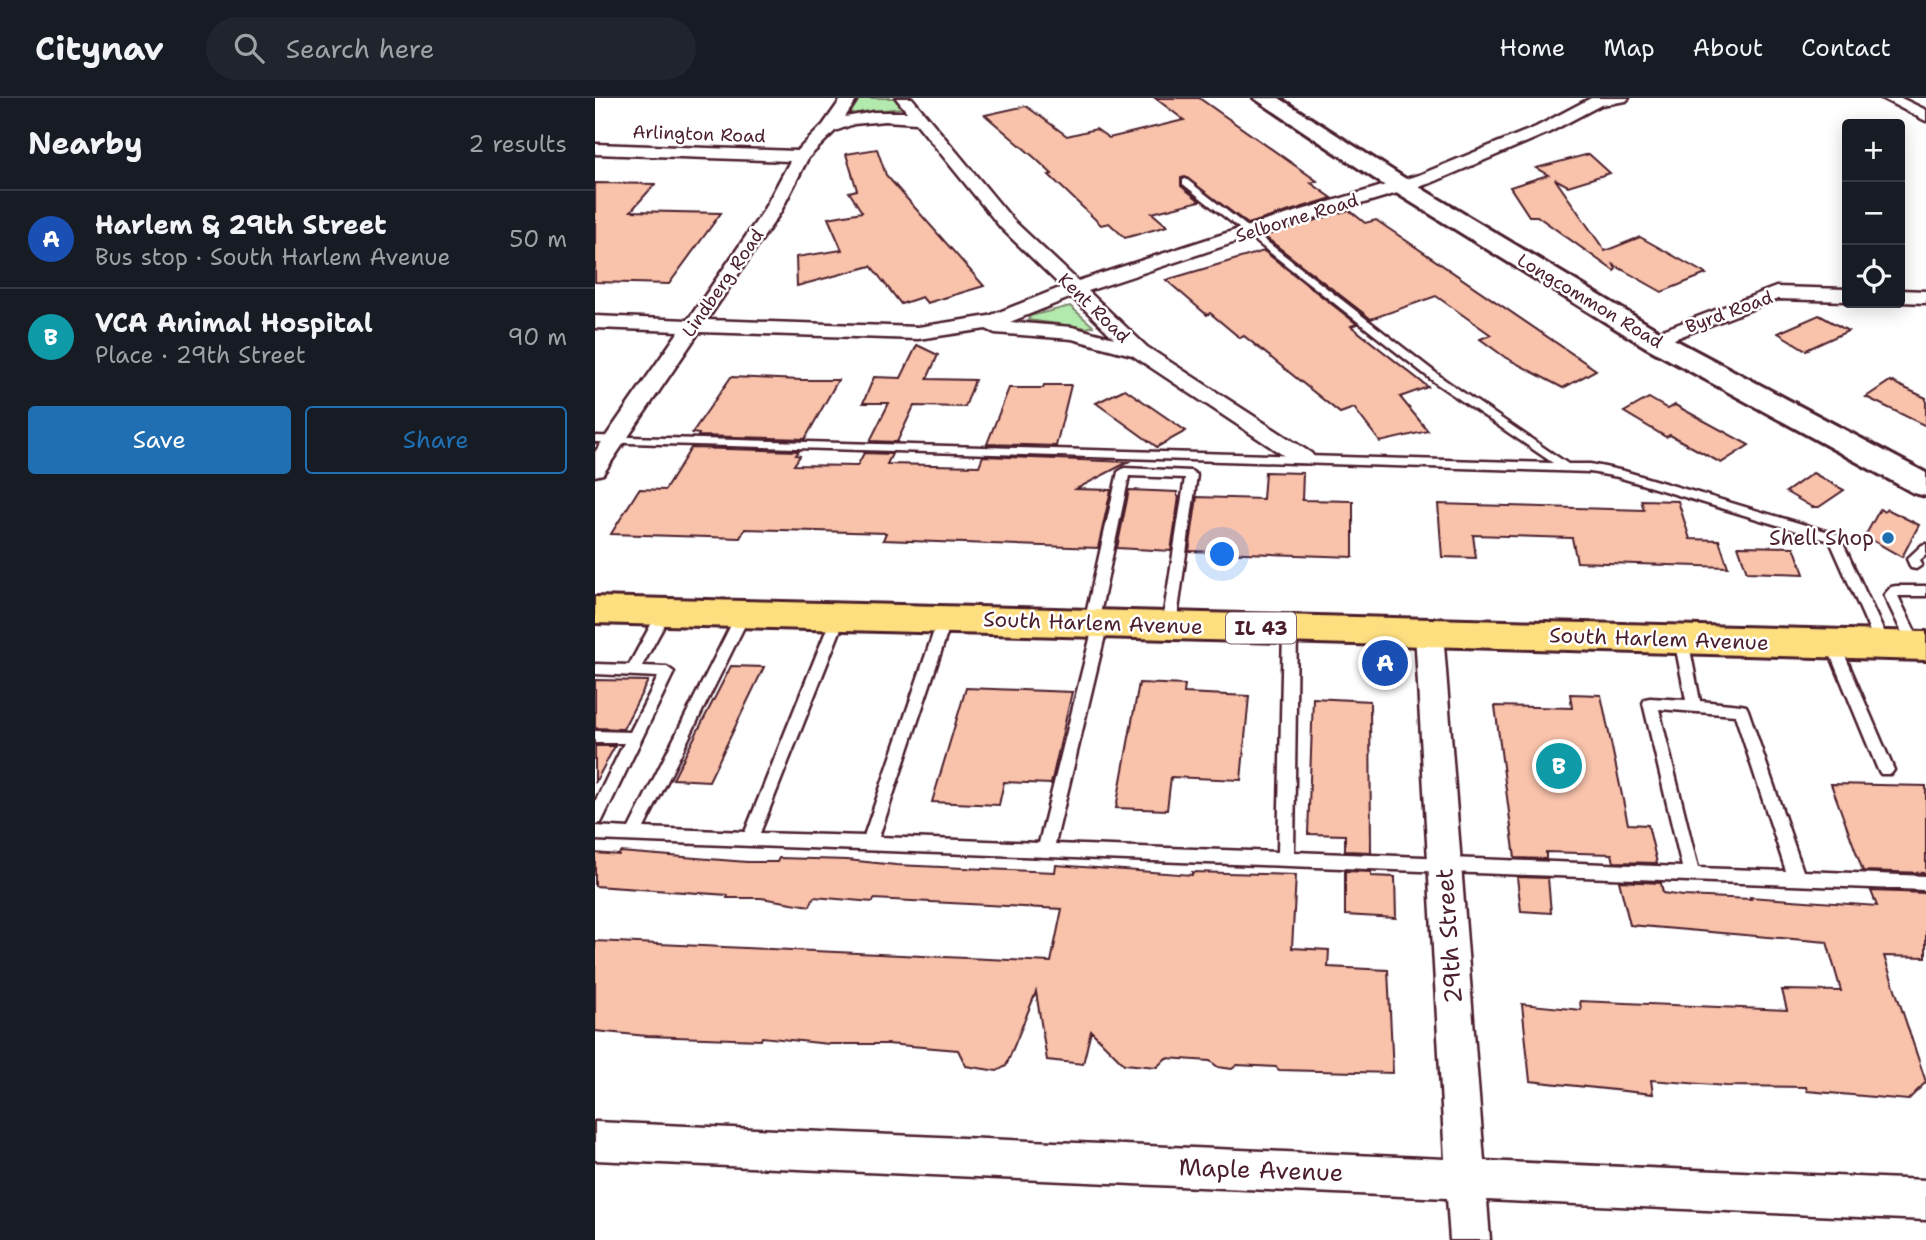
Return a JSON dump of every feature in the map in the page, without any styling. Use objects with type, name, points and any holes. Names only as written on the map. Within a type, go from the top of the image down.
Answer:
[{"type":"main road","name":"South Harlem Avenue","points":[[595,610],[1908,646]]},
{"type":"street","name":"Lindberg Road","points":[[595,469],[771,213],[801,156],[829,128],[850,98]]},
{"type":"street","name":"Kent Road","points":[[904,98],[1007,224],[1140,351],[1303,458]]},
{"type":"street","name":"Longcommon Road","points":[[1265,98],[1401,186],[1654,340],[1926,486]]},
{"type":"street","name":"Selborne Road","points":[[968,327],[1026,310],[1074,289],[1471,162],[1599,100],[1622,98]]},
{"type":"street","points":[[1889,98],[1926,116]]},
{"type":"street","points":[[829,128],[873,116],[920,119]]},
{"type":"street","name":"Arlington Road","points":[[595,149],[801,156]]},
{"type":"street","name":"Byrd Road","points":[[1654,340],[1776,293],[1842,295]]},
{"type":"street","points":[[1905,296],[1926,297]]},
{"type":"street","name":"Selborne Road","points":[[595,322],[875,333],[1018,327],[1072,332],[1116,342],[1140,351]]},
{"type":"street","name":"29th Street","points":[[1429,632],[1470,1240]]},
{"type":"street","name":"Maple Avenue","points":[[595,1141],[1926,1200]]},
{"type":"lane","points":[[1186,182],[1441,382],[1564,465]]},
{"type":"lane","points":[[595,439],[1564,465],[1620,474],[1835,538],[1908,646]]},
{"type":"lane","points":[[1045,851],[1096,623],[1124,472],[1191,475],[1170,625]]},
{"type":"lane","points":[[1916,565],[1913,559],[1926,548]]},
{"type":"lane","points":[[1908,646],[1891,595],[1896,590],[1926,591]]},
{"type":"lane","points":[[633,670],[665,611]]},
{"type":"lane","points":[[633,835],[744,613]]},
{"type":"lane","points":[[750,839],[839,616]]},
{"type":"lane","points":[[869,844],[945,619]]},
{"type":"lane","points":[[1286,860],[1290,628]]},
{"type":"lane","points":[[1681,639],[1694,706]]},
{"type":"lane","points":[[1833,644],[1886,770]]},
{"type":"lane","points":[[595,669],[608,675],[633,670],[667,672],[596,814]]},
{"type":"lane","points":[[1692,875],[1650,703],[1741,710],[1797,879]]},
{"type":"lane","points":[[595,737],[635,738]]},
{"type":"lane","points":[[595,833],[1926,883]]},
{"type":"green space","points":[[859,98],[894,98],[902,108],[850,114]]},
{"type":"green space","points":[[1070,306],[1093,326],[1087,328],[1028,320],[1030,316]]},
{"type":"building","points":[[1155,98],[1199,98],[1317,181],[1311,183],[1332,198],[1248,224],[1185,177],[1181,178],[1181,186],[1200,201],[1152,213],[1167,226],[1125,238],[1109,223],[1101,225],[1049,175],[1052,174],[985,115],[1026,106],[1067,136],[1096,129],[1109,138],[1184,120]]},
{"type":"building","points":[[877,149],[886,175],[984,286],[927,303],[922,297],[901,304],[871,266],[797,286],[796,257],[842,250],[828,218],[862,212],[849,192],[857,190],[846,154]]},
{"type":"building","points":[[1589,154],[1610,173],[1568,186],[1555,179],[1605,251],[1640,237],[1706,274],[1662,292],[1614,265],[1614,271],[1537,216],[1529,216],[1510,187],[1548,175],[1536,168]]},
{"type":"building","points":[[595,183],[655,184],[631,211],[721,213],[669,284],[595,282]]},
{"type":"building","points":[[1349,210],[1365,223],[1376,220],[1596,370],[1563,388],[1506,358],[1480,339],[1491,335],[1436,296],[1371,319],[1264,236]]},
{"type":"building","points":[[1264,251],[1357,324],[1351,326],[1428,387],[1400,397],[1428,431],[1380,442],[1354,408],[1340,413],[1244,336],[1240,338],[1210,313],[1207,315],[1166,280]]},
{"type":"building","points":[[1819,315],[1848,331],[1806,350],[1778,333]]},
{"type":"building","points":[[917,345],[938,355],[927,379],[975,380],[965,407],[914,406],[897,442],[870,441],[889,403],[863,403],[874,377],[901,378]]},
{"type":"building","points":[[731,377],[838,380],[805,439],[698,436],[699,434],[692,433]]},
{"type":"building","points":[[1890,381],[1926,398],[1926,426],[1866,397]]},
{"type":"building","points":[[1044,385],[1071,385],[1056,446],[987,444],[1009,388],[1043,388]]},
{"type":"building","points":[[1125,389],[1186,431],[1157,447],[1096,403]]},
{"type":"building","points":[[1649,398],[1668,409],[1675,405],[1749,445],[1721,463],[1670,435],[1666,437],[1624,412]]},
{"type":"building","points":[[691,448],[799,451],[796,455],[800,456],[794,465],[857,466],[864,453],[892,454],[887,464],[979,466],[983,456],[1128,462],[1076,489],[1111,490],[1098,548],[883,540],[886,533],[745,529],[740,538],[611,534],[639,489],[665,490]]},
{"type":"building","points":[[1265,472],[1303,473],[1302,500],[1353,501],[1353,557],[1189,551],[1197,497],[1263,499]]},
{"type":"building","points":[[1813,473],[1844,490],[1819,507],[1812,507],[1786,492]]},
{"type":"building","points":[[1129,490],[1177,492],[1179,497],[1171,551],[1117,548]]},
{"type":"building","points":[[1641,500],[1678,501],[1690,539],[1719,540],[1728,567],[1577,562],[1572,538],[1473,535],[1476,558],[1442,557],[1438,504],[1644,510]]},
{"type":"building","name":"Shell Shop","points":[[1880,509],[1884,512],[1887,509],[1919,525],[1902,557],[1865,536]]},
{"type":"building","points":[[1738,546],[1794,547],[1804,574],[1747,572]]},
{"type":"building","points":[[731,666],[764,667],[709,781],[673,779]]},
{"type":"building","points":[[595,680],[648,681],[623,729],[595,728]]},
{"type":"building","points":[[1139,683],[1185,685],[1184,693],[1249,696],[1241,780],[1171,777],[1167,810],[1116,808]]},
{"type":"building","points":[[966,688],[1072,692],[1051,784],[1004,782],[999,805],[932,802]]},
{"type":"building","points":[[1570,694],[1601,695],[1628,824],[1648,825],[1657,863],[1614,862],[1612,854],[1546,852],[1546,859],[1515,858],[1495,706],[1572,708]]},
{"type":"building","points":[[1313,698],[1370,701],[1371,852],[1345,851],[1345,835],[1308,834]]},
{"type":"building","points":[[595,746],[615,746],[595,783]]},
{"type":"building","points":[[1831,784],[1926,786],[1926,873],[1863,871]]},
{"type":"building","points":[[620,852],[747,862],[777,862],[779,858],[1055,872],[1056,865],[1192,875],[1192,872],[1296,875],[1292,948],[1329,950],[1328,967],[1388,970],[1393,1073],[1279,1070],[1276,1067],[1237,1065],[1232,1069],[1218,1067],[1210,1061],[1166,1058],[1157,1067],[1124,1064],[1091,1031],[1083,1064],[1047,1060],[1036,992],[1006,1066],[997,1071],[966,1066],[958,1050],[887,1044],[829,1044],[762,1037],[761,1040],[647,1036],[595,1031],[595,941],[1051,962],[1062,909],[874,899],[873,902],[814,897],[810,906],[761,898],[727,898],[728,895],[595,886],[595,853],[619,855]]},
{"type":"building","points":[[1345,871],[1371,872],[1371,876],[1395,877],[1396,918],[1345,915]]},
{"type":"building","points":[[1517,877],[1548,878],[1551,913],[1521,911]]},
{"type":"building","points":[[1619,881],[1661,883],[1663,893],[1683,896],[1751,899],[1750,897],[1877,906],[1871,891],[1926,893],[1926,957],[1884,956],[1926,1082],[1908,1100],[1807,1091],[1806,1087],[1726,1086],[1651,1080],[1653,1094],[1530,1081],[1522,1004],[1581,1010],[1580,1001],[1787,1010],[1782,990],[1841,991],[1827,942],[1630,925]]},
{"type":"place","name":"Shell Shop","points":[[1888,538]]},
{"type":"place","name":"Harlem & 29th Street","points":[[1385,663]]},
{"type":"place","name":"VCA Animal Hospital","points":[[1559,766]]}]
